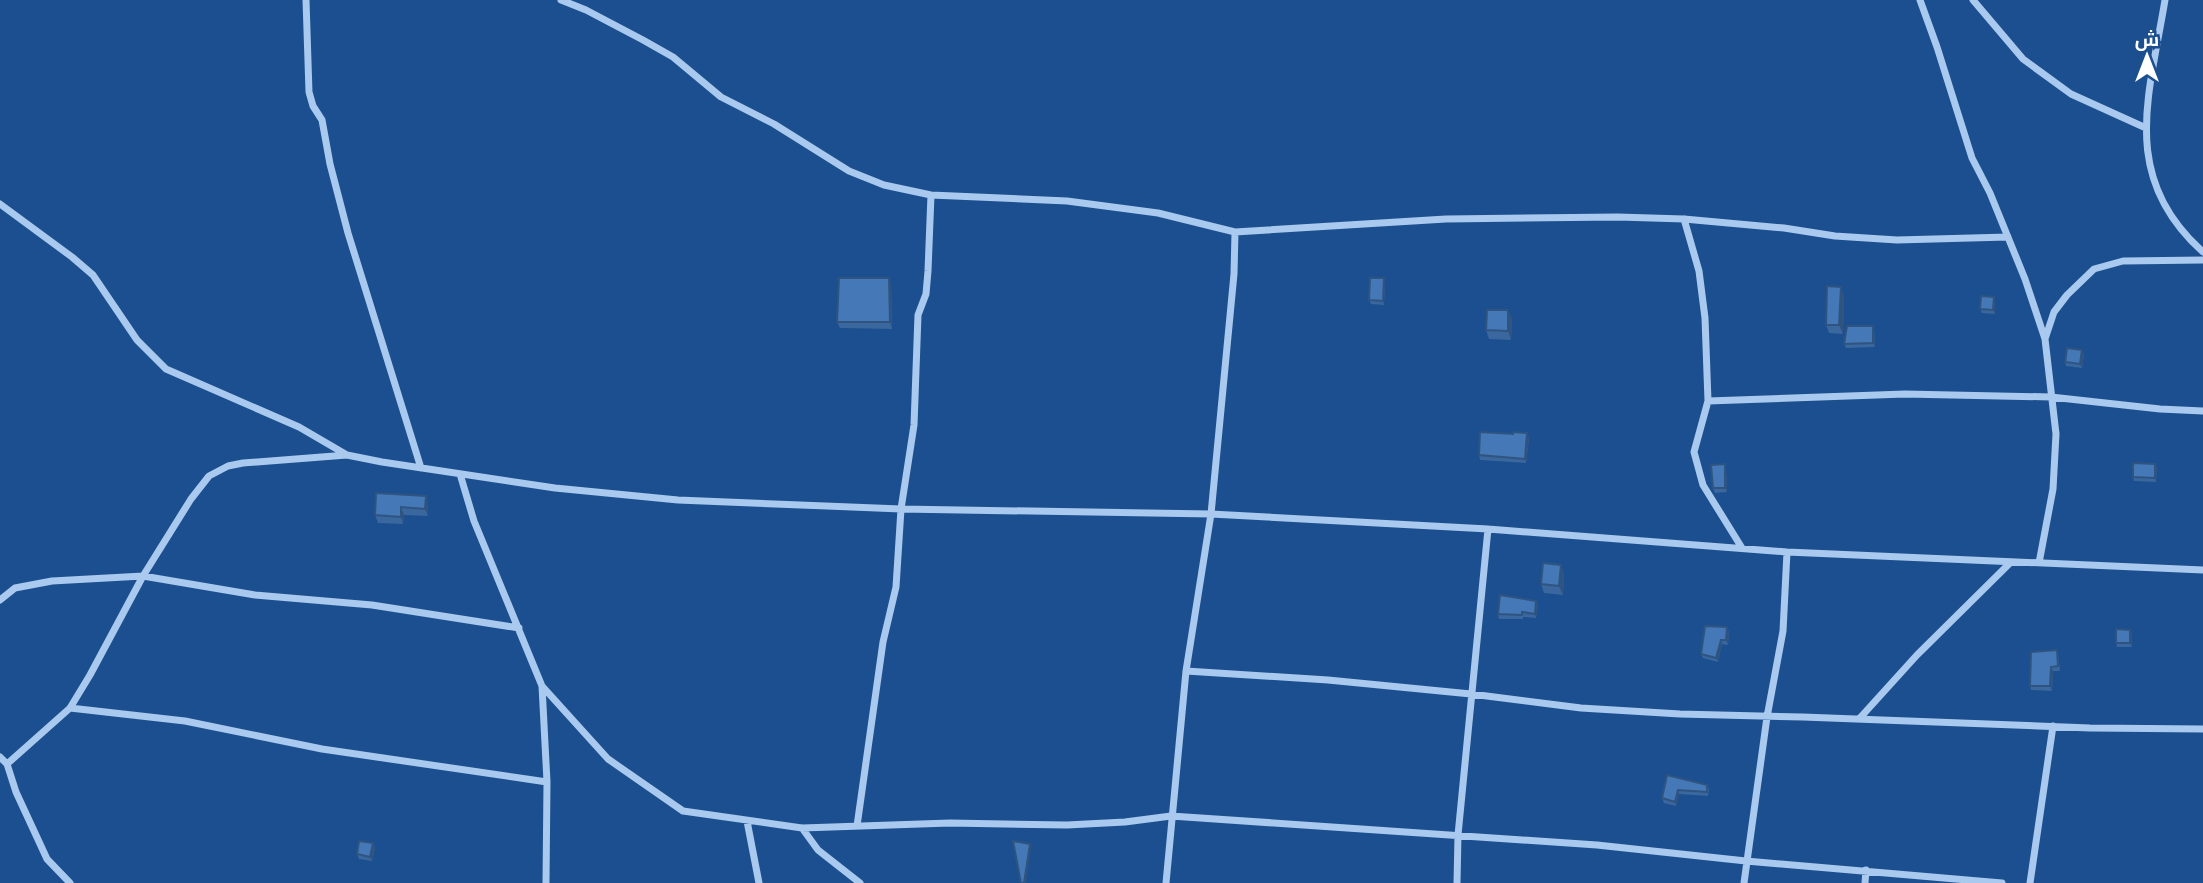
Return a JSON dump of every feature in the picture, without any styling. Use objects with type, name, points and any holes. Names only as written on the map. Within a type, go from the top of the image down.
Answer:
[{"type":"street","points":[[306,0],[309,92],[313,106],[322,120],[348,233],[421,468]]},
{"type":"street","points":[[561,0],[586,10],[673,57],[721,97],[774,124],[849,171],[884,185],[931,195],[1067,201],[1158,213],[1235,232],[1446,219],[1618,217],[1684,219],[1784,228],[1835,236],[1897,240],[2008,237]]},
{"type":"street","points":[[1920,0],[1972,158],[1990,193],[2025,279],[2045,339],[2056,434],[2053,489],[2039,563]]},
{"type":"street","points":[[1973,0],[2023,59],[2071,94],[2146,128]]},
{"type":"street","points":[[2165,0],[2147,108],[2146,141],[2154,182],[2167,212],[2186,236],[2203,251]]},
{"type":"street","points":[[857,826],[883,642],[896,587],[901,509],[914,425],[918,315],[927,283],[931,195]]},
{"type":"street","points":[[0,204],[93,275],[137,340],[166,369],[299,427],[347,455]]},
{"type":"street","points":[[1684,219],[1699,271],[1705,318],[1708,401],[1694,452],[1703,485],[1742,548]]},
{"type":"street","points":[[1166,883],[1186,671],[1211,514],[1234,274],[1235,232]]},
{"type":"street","points":[[2045,339],[2054,312],[2094,269],[2123,261],[2203,260]]},
{"type":"street","points":[[1708,401],[1905,394],[2051,397],[2160,410],[2203,411]]},
{"type":"street","points":[[8,764],[70,708],[143,576],[191,499],[209,476],[228,466],[243,463],[347,455],[555,488],[678,500],[901,509],[1211,514],[1488,529],[1787,552],[2203,570]]},
{"type":"street","points":[[460,474],[474,521],[542,686],[547,782],[546,883]]},
{"type":"street","points":[[1457,883],[1458,835],[1488,529]]},
{"type":"street","points":[[1744,883],[1767,717],[1783,632],[1787,552]]},
{"type":"street","points":[[1859,719],[1917,655],[2011,562]]},
{"type":"street","points":[[0,600],[15,588],[52,581],[143,576],[255,594],[372,605],[519,628]]},
{"type":"street","points":[[1186,671],[1328,680],[1581,708],[1680,714],[2090,728],[2203,729]]},
{"type":"street","points":[[542,686],[608,759],[683,811],[747,821],[802,828],[950,823],[1079,824],[1171,816],[1597,845],[2002,883]]},
{"type":"street","points":[[70,708],[185,721],[322,749],[547,782]]},
{"type":"street","points":[[2030,883],[2053,726]]},
{"type":"street","points":[[0,757],[8,764],[16,792],[47,859],[70,883]]},
{"type":"street","points":[[747,821],[759,883]]},
{"type":"street","points":[[802,828],[818,850],[860,883]]},
{"type":"street","points":[[1865,883],[1866,870]]},
{"type":"building","points":[[839,278],[889,278],[890,322],[837,322]]},
{"type":"building","points":[[1370,278],[1384,278],[1383,301],[1369,300]]},
{"type":"building","points":[[1827,286],[1841,287],[1839,325],[1826,325]]},
{"type":"building","points":[[1981,296],[1994,297],[1993,310],[1980,309]]},
{"type":"building","points":[[1487,310],[1508,310],[1508,331],[1486,330]]},
{"type":"building","points":[[1847,326],[1873,326],[1873,343],[1844,344]]},
{"type":"building","points":[[2067,348],[2082,350],[2080,364],[2065,362]]},
{"type":"building","points":[[1480,432],[1527,433],[1525,459],[1479,455]]},
{"type":"building","points":[[2133,463],[2155,464],[2155,478],[2133,477]]},
{"type":"building","points":[[1725,464],[1725,488],[1713,488],[1711,465]]},
{"type":"building","points":[[376,493],[426,496],[425,509],[401,507],[401,517],[375,515]]},
{"type":"building","points":[[1543,563],[1561,565],[1559,586],[1541,584]]},
{"type":"building","points":[[1500,595],[1536,601],[1535,614],[1498,614]]},
{"type":"building","points":[[1705,626],[1727,627],[1726,640],[1721,640],[1716,658],[1701,654]]},
{"type":"building","points":[[2116,629],[2130,630],[2130,643],[2116,643]]},
{"type":"building","points":[[2057,650],[2058,666],[2051,667],[2050,686],[2030,686],[2031,652]]},
{"type":"building","points":[[1667,775],[1707,785],[1707,792],[1678,790],[1675,802],[1662,798]]},
{"type":"building","points":[[359,841],[373,843],[370,857],[357,854]]},
{"type":"building","points":[[1013,841],[1030,844],[1024,883],[1021,883]]}]
